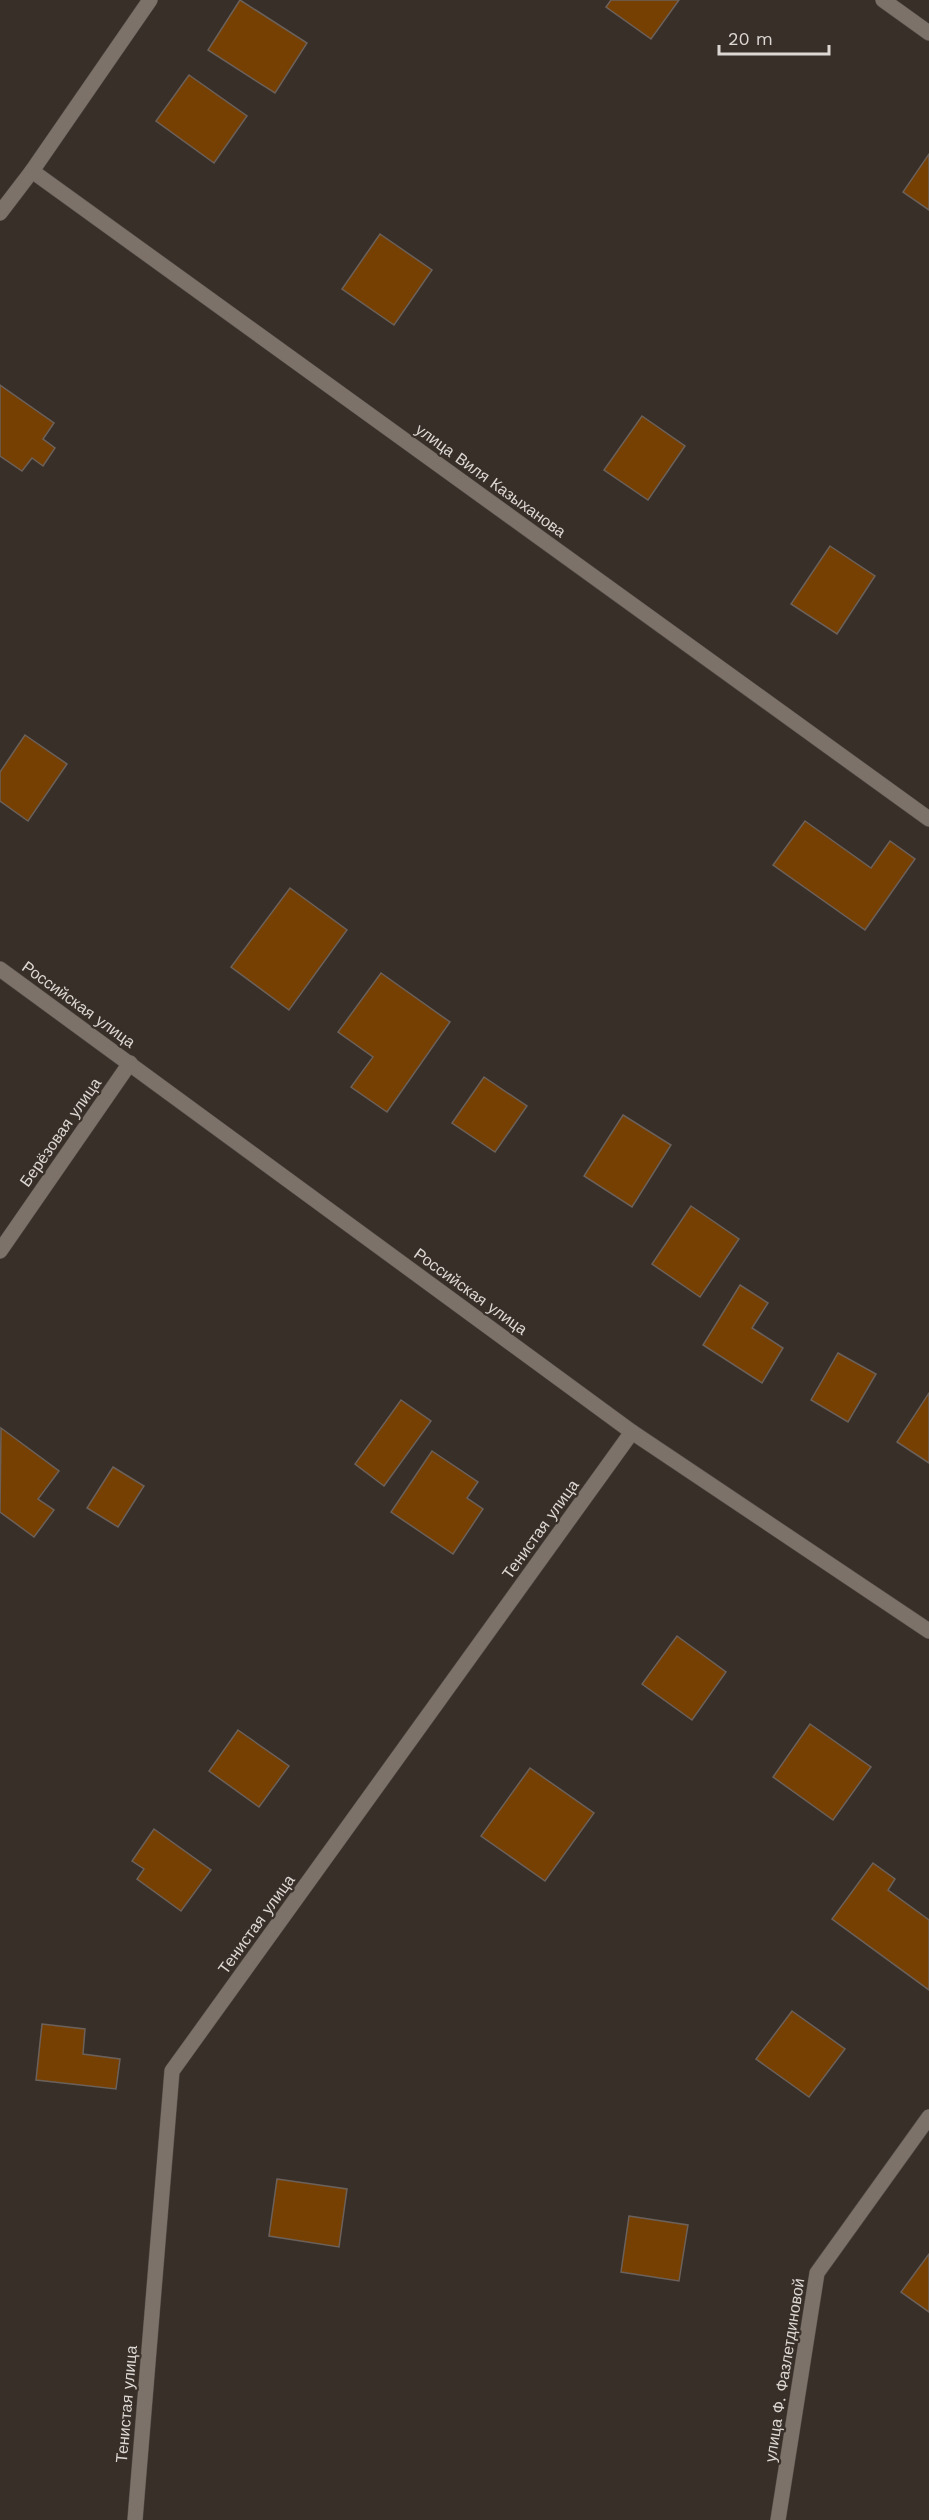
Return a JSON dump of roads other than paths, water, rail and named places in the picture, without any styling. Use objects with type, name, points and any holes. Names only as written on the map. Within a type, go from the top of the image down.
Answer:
[{"type":"street","points":[[0,213],[32,171],[150,0]]},
{"type":"street","points":[[883,0],[929,33]]},
{"type":"street","name":"улица Виля Казыханова","points":[[32,171],[929,819]]},
{"type":"street","name":"Российская улица","points":[[0,969],[632,1432],[929,1631]]},
{"type":"street","name":"Берёзовая улица","points":[[0,1251],[130,1063]]},
{"type":"street","name":"Тенистая улица","points":[[135,2520],[172,2071],[632,1432]]},
{"type":"street","name":"улица Ф. Фазлетдиновой","points":[[778,2520],[817,2273],[929,2117]]}]
